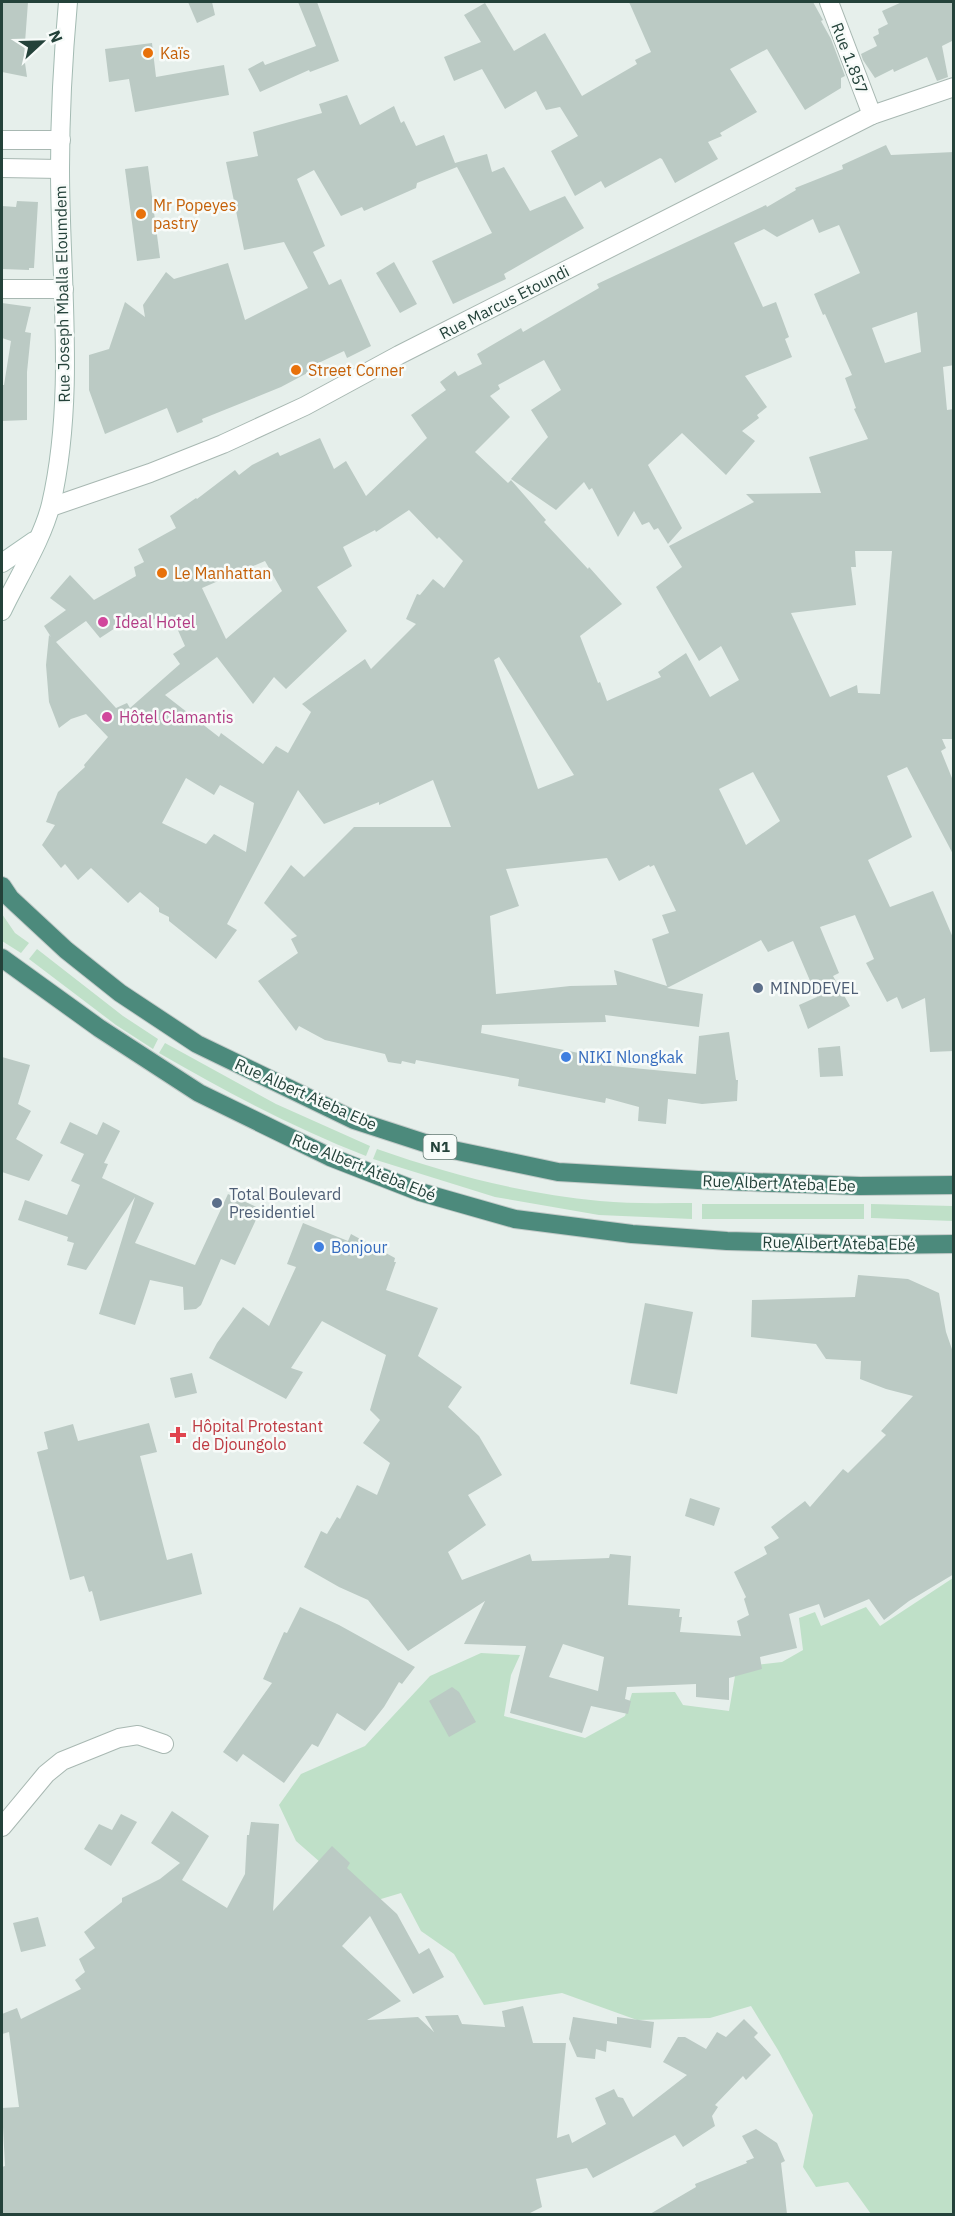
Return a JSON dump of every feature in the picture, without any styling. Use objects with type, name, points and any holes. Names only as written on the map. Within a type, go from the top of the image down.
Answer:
[{"type":"highway","name":"Rue Albert Ateba Ebe","points":[[2,886],[10,898],[66,950],[120,993],[197,1044],[354,1119],[434,1146],[558,1173],[860,1186],[954,1185]]},
{"type":"highway","name":"Rue Albert Ateba Ebé","points":[[2,958],[99,1028],[199,1093],[330,1157],[420,1192],[515,1219],[632,1234],[738,1241],[872,1245],[954,1244]]},
{"type":"street","name":"Rue Joseph Mballa Eloumdem","points":[[2,611],[51,507],[58,463],[63,409],[64,289],[60,168],[68,2]]},
{"type":"street","name":"Rue 1.857","points":[[829,2],[872,114]]},
{"type":"street","name":"Rue Marcus Etoundi","points":[[51,507],[150,473],[223,444],[305,405],[872,114],[954,87]]},
{"type":"street","points":[[2,140],[61,140]]},
{"type":"street","points":[[2,168],[60,168]]},
{"type":"street","points":[[2,289],[64,289]]},
{"type":"street","points":[[2,563],[38,538]]},
{"type":"street","points":[[2,1827],[46,1774],[62,1761],[119,1738],[138,1735],[164,1744]]},
{"type":"green space","points":[[2,914],[15,933],[29,943],[21,953],[2,941]]},
{"type":"green space","points":[[37,949],[123,1016],[158,1039],[153,1049],[116,1025],[29,959]]},
{"type":"green space","points":[[165,1043],[276,1104],[370,1146],[366,1156],[287,1121],[159,1053]]},
{"type":"green space","points":[[377,1149],[459,1175],[572,1198],[611,1202],[692,1203],[692,1219],[599,1215],[495,1197],[373,1159]]},
{"type":"green space","points":[[702,1204],[864,1204],[864,1219],[702,1219]]},
{"type":"green space","points":[[871,1204],[953,1206],[953,1221],[871,1218]]},
{"type":"green space","points":[[953,1578],[953,2214],[871,2214],[848,2182],[816,2187],[803,2167],[813,2115],[751,2006],[710,2018],[637,2020],[562,1993],[484,2005],[454,1954],[421,1931],[401,1893],[371,1902],[353,1891],[296,1841],[279,1805],[301,1774],[365,1746],[430,1676],[481,1653],[520,1655],[511,1675],[504,1716],[585,1738],[625,1716],[632,1693],[675,1692],[683,1705],[729,1711],[735,1676],[748,1666],[782,1662],[803,1650],[799,1618],[815,1612],[821,1626],[866,1607],[880,1626]]},
{"type":"building","points":[[2,2],[28,2],[24,56],[27,77],[2,72]]},
{"type":"building","points":[[188,2],[212,2],[215,15],[197,23]]},
{"type":"building","points":[[298,2],[317,2],[339,61],[310,72],[309,70],[260,92],[248,69],[263,61],[265,65],[316,46]]},
{"type":"building","points":[[629,2],[813,2],[823,20],[821,21],[831,39],[845,76],[841,78],[841,88],[805,110],[767,49],[730,69],[757,112],[720,133],[722,136],[708,142],[718,159],[675,183],[660,158],[605,188],[601,181],[575,196],[551,151],[578,136],[560,107],[546,110],[536,91],[505,109],[482,69],[454,81],[444,57],[481,42],[464,15],[485,3],[514,51],[545,33],[582,96],[637,64],[635,60],[651,52]]},
{"type":"building","points":[[902,2],[954,2],[954,40],[942,46],[948,77],[937,81],[927,57],[875,78],[863,60],[861,54],[877,46],[873,37],[879,34],[878,29],[888,24],[882,11]]},
{"type":"building","points":[[152,43],[156,77],[224,65],[229,95],[135,112],[129,79],[109,82],[105,49]]},
{"type":"building","points":[[347,95],[360,125],[394,106],[401,123],[404,121],[416,146],[444,135],[455,163],[487,154],[492,172],[504,167],[530,211],[565,196],[584,228],[504,274],[506,279],[453,304],[432,261],[492,233],[457,167],[417,183],[416,188],[364,211],[362,207],[341,216],[314,170],[297,179],[325,246],[313,252],[329,285],[341,279],[371,346],[347,358],[344,351],[312,366],[313,370],[281,387],[202,419],[203,422],[177,433],[167,408],[105,434],[89,390],[89,355],[109,349],[125,302],[145,317],[143,305],[166,272],[174,279],[228,263],[245,320],[308,288],[284,242],[244,250],[226,162],[258,156],[253,132],[322,113],[319,104]]},
{"type":"building","points":[[886,145],[891,155],[954,152],[954,365],[943,367],[947,410],[954,409],[954,739],[942,739],[946,748],[941,751],[954,783],[954,856],[907,767],[887,776],[912,837],[868,860],[890,907],[933,891],[954,940],[954,1051],[930,1052],[925,998],[902,1009],[897,997],[887,1002],[866,963],[874,959],[855,915],[820,927],[839,973],[833,976],[850,1006],[808,1029],[799,1005],[817,997],[793,941],[768,952],[761,940],[667,988],[703,994],[699,1027],[605,1015],[606,1022],[482,1025],[481,1033],[613,1060],[612,1066],[696,1074],[699,1036],[729,1032],[736,1080],[738,1080],[737,1101],[702,1104],[668,1099],[666,1124],[638,1121],[639,1107],[606,1098],[605,1103],[518,1086],[519,1079],[416,1060],[415,1064],[402,1061],[401,1064],[388,1062],[385,1054],[325,1040],[299,1026],[296,1031],[258,981],[298,953],[291,939],[297,936],[264,903],[291,865],[304,877],[354,827],[451,827],[433,780],[379,805],[379,802],[324,824],[298,790],[227,924],[237,930],[216,959],[169,921],[169,917],[159,912],[159,908],[140,892],[128,903],[91,868],[78,880],[65,864],[61,868],[42,845],[55,825],[46,822],[58,792],[85,767],[84,765],[108,737],[86,714],[71,719],[59,728],[49,702],[46,665],[49,635],[51,637],[44,626],[66,610],[50,598],[70,575],[94,600],[136,576],[134,567],[144,562],[138,549],[176,528],[170,516],[235,470],[239,475],[252,465],[278,452],[280,456],[320,438],[334,469],[346,461],[366,496],[427,438],[411,415],[446,390],[440,382],[455,371],[458,376],[482,364],[477,354],[521,328],[523,332],[599,288],[597,284],[766,205],[767,207],[796,190],[795,188],[843,169],[842,165]],"holes":[[[813,219],[819,233],[839,225],[860,273],[814,294],[852,375],[845,378],[856,408],[854,409],[868,439],[809,457],[821,493],[746,494],[754,502],[669,546],[682,567],[656,587],[699,661],[721,646],[739,680],[710,697],[686,653],[658,672],[661,677],[607,701],[580,636],[622,604],[544,522],[546,520],[511,480],[508,483],[475,452],[510,417],[490,396],[500,389],[498,385],[544,360],[561,390],[531,410],[548,437],[511,479],[556,510],[584,482],[589,490],[592,488],[618,537],[634,511],[642,525],[649,522],[654,530],[658,528],[668,544],[682,528],[648,465],[682,433],[726,475],[755,441],[742,431],[759,418],[757,415],[767,407],[745,376],[792,357],[785,339],[789,337],[776,302],[763,307],[734,243],[764,229],[777,237]],[[917,312],[921,352],[885,363],[872,328]],[[409,510],[437,539],[439,537],[463,561],[444,588],[433,579],[420,595],[417,594],[406,619],[416,624],[371,669],[365,659],[302,704],[311,712],[288,753],[276,746],[263,764],[221,733],[219,737],[165,695],[217,657],[253,704],[274,677],[286,689],[347,631],[317,587],[352,566],[343,547],[375,530],[376,532]],[[855,551],[892,551],[880,694],[858,693],[857,685],[830,697],[791,613],[856,605],[851,567],[856,567]],[[265,561],[282,591],[226,639],[202,588]],[[167,613],[169,618],[172,617],[185,646],[173,654],[180,664],[130,708],[127,703],[116,708],[56,642],[86,621],[100,638],[132,617],[137,627]],[[499,657],[574,775],[538,789],[494,660]],[[753,772],[780,821],[746,845],[719,789]],[[186,778],[214,795],[220,785],[254,803],[246,852],[214,834],[206,844],[162,823]],[[607,858],[619,881],[649,865],[650,867],[654,865],[676,911],[662,915],[669,933],[652,939],[667,986],[614,970],[617,985],[570,986],[496,994],[490,916],[519,906],[506,869]]]},
{"type":"building","points":[[148,166],[160,258],[137,261],[125,169]]},
{"type":"building","points":[[17,201],[38,202],[34,268],[29,268],[29,270],[2,269],[2,206],[16,207]]},
{"type":"building","points":[[394,262],[417,304],[400,313],[376,273]]},
{"type":"building","points":[[2,303],[31,307],[25,332],[31,333],[27,372],[27,420],[2,421],[2,385],[4,385],[11,341],[2,338]]},
{"type":"building","points":[[840,1046],[843,1076],[820,1077],[818,1048]]},
{"type":"building","points":[[2,1057],[30,1065],[18,1104],[31,1111],[16,1139],[43,1155],[29,1181],[2,1172]]},
{"type":"building","points":[[70,1122],[97,1135],[103,1122],[120,1131],[104,1163],[108,1164],[102,1178],[154,1203],[135,1243],[195,1265],[228,1194],[261,1209],[235,1265],[221,1259],[201,1305],[196,1309],[184,1310],[183,1287],[150,1280],[135,1325],[99,1314],[135,1197],[86,1270],[67,1265],[74,1243],[67,1241],[68,1237],[18,1220],[25,1200],[67,1215],[80,1185],[71,1181],[84,1154],[60,1143]]},
{"type":"building","points":[[303,1223],[348,1241],[351,1234],[395,1258],[394,1262],[396,1262],[386,1290],[438,1308],[418,1356],[462,1387],[448,1407],[479,1436],[502,1475],[468,1495],[486,1525],[448,1552],[462,1580],[530,1554],[532,1561],[609,1558],[610,1554],[631,1556],[628,1605],[680,1609],[679,1617],[682,1617],[680,1632],[741,1636],[737,1621],[749,1615],[744,1599],[746,1597],[734,1572],[767,1554],[764,1547],[779,1538],[771,1527],[805,1501],[810,1507],[843,1469],[848,1473],[886,1435],[881,1431],[913,1396],[860,1379],[861,1361],[826,1359],[816,1344],[751,1337],[752,1300],[855,1297],[858,1275],[908,1279],[939,1293],[946,1332],[954,1355],[954,1574],[909,1601],[884,1620],[869,1599],[824,1618],[819,1604],[789,1614],[797,1648],[760,1657],[762,1669],[729,1678],[729,1700],[696,1697],[696,1684],[627,1687],[625,1699],[631,1701],[628,1714],[591,1706],[582,1733],[510,1713],[526,1646],[464,1644],[485,1601],[408,1651],[368,1600],[304,1567],[321,1531],[327,1534],[337,1517],[340,1519],[357,1485],[377,1495],[390,1463],[363,1443],[380,1420],[370,1410],[386,1355],[322,1321],[291,1368],[303,1372],[286,1399],[209,1358],[243,1307],[269,1326],[296,1267],[287,1264]],"holes":[[[563,1644],[604,1657],[598,1691],[549,1677]]]},
{"type":"building","points":[[645,1303],[693,1312],[677,1394],[630,1384]]},
{"type":"building","points":[[192,1373],[197,1393],[175,1398],[170,1378]]},
{"type":"building","points":[[149,1423],[157,1452],[140,1456],[167,1560],[192,1553],[202,1594],[100,1621],[92,1591],[89,1592],[84,1576],[70,1580],[37,1452],[48,1449],[44,1432],[73,1424],[78,1441]]},
{"type":"building","points":[[690,1498],[720,1508],[714,1526],[685,1516]]},
{"type":"building","points":[[300,1607],[339,1625],[415,1667],[402,1684],[399,1682],[384,1707],[365,1731],[337,1713],[318,1747],[312,1744],[284,1783],[243,1754],[237,1762],[223,1752],[272,1683],[263,1679],[284,1632],[287,1633]]},
{"type":"building","points":[[452,1687],[459,1692],[476,1722],[449,1737],[429,1701]]},
{"type":"building","points":[[172,1811],[209,1836],[182,1880],[227,1908],[245,1874],[247,1835],[249,1835],[251,1822],[279,1824],[273,1911],[332,1846],[350,1863],[347,1868],[397,1914],[419,1954],[429,1948],[444,1977],[413,1994],[370,1916],[342,1946],[401,2001],[367,2020],[418,2017],[434,2032],[425,2016],[458,2015],[462,2024],[505,2027],[502,2011],[523,2006],[533,2043],[566,2043],[557,2138],[569,2134],[572,2143],[606,2124],[595,2098],[614,2089],[618,2097],[623,2098],[633,2117],[687,2075],[663,2062],[678,2037],[685,2037],[706,2049],[717,2032],[726,2037],[744,2019],[758,2033],[754,2037],[771,2055],[746,2080],[743,2076],[715,2105],[718,2107],[712,2116],[715,2126],[683,2147],[675,2135],[593,2178],[587,2168],[536,2179],[542,2207],[528,2214],[2,2214],[2,2167],[5,2166],[2,2108],[19,2107],[9,2032],[2,2034],[2,2014],[17,2008],[21,2019],[81,1989],[75,1980],[85,1972],[79,1959],[95,1948],[84,1932],[122,1902],[122,1898],[160,1879],[180,1863],[151,1843]]},
{"type":"building","points":[[121,1814],[137,1822],[111,1866],[84,1849],[99,1824],[112,1830]]},
{"type":"building","points":[[38,1917],[46,1946],[21,1952],[13,1923]]},
{"type":"building","points":[[573,2017],[617,2024],[617,2017],[654,2022],[651,2048],[607,2041],[606,2052],[596,2049],[595,2059],[577,2057],[569,2039]]},
{"type":"building","points":[[756,2129],[777,2143],[785,2161],[781,2163],[787,2214],[650,2214],[696,2187],[695,2184],[754,2158],[742,2136]]},
{"type":"place","name":"Kaïs","points":[[148,53]]},
{"type":"place","name":"Mr Popeyes pastry","points":[[141,214]]},
{"type":"place","name":"Street Corner","points":[[296,370]]},
{"type":"place","name":"Le Manhattan","points":[[162,573]]},
{"type":"place","name":"Ideal Hotel","points":[[103,622]]},
{"type":"place","name":"Hôtel Clamantis","points":[[107,717]]},
{"type":"place","name":"MINDDEVEL","points":[[758,988]]},
{"type":"place","name":"NIKI Nlongkak","points":[[566,1057]]},
{"type":"place","name":"Total Boulevard Presidentiel","points":[[217,1203]]},
{"type":"place","name":"Bonjour","points":[[319,1247]]},
{"type":"place","name":"Hôpital Protestant de Djoungolo","points":[[178,1435]]}]
